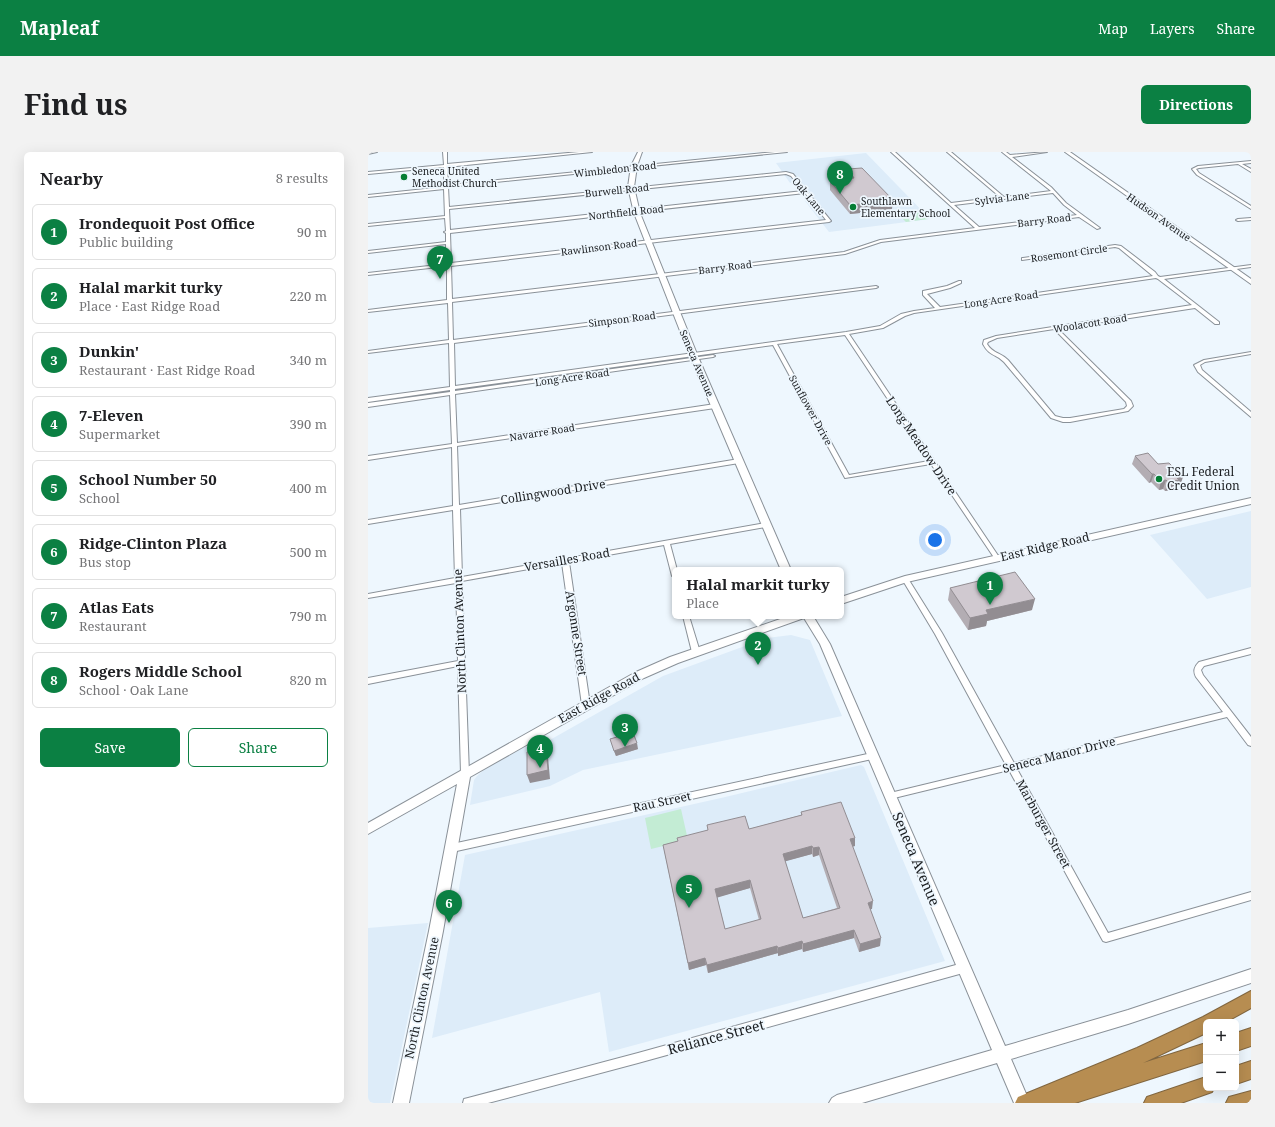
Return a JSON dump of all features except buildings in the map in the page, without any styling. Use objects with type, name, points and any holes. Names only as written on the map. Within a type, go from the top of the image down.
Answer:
[{"type":"highway","points":[[1214,1019],[1251,999]]},
{"type":"highway","points":[[1023,1103],[1142,1055],[1203,1025]]},
{"type":"highway","points":[[1239,1041],[1251,1037]]},
{"type":"highway","points":[[1047,1103],[1203,1053]]},
{"type":"highway","points":[[1239,1074],[1251,1070]]},
{"type":"highway","points":[[1153,1103],[1203,1087]]},
{"type":"highway","points":[[1235,1103],[1251,1100]]},
{"type":"main road","name":"Seneca Avenue","points":[[640,152],[633,167],[631,188],[636,211],[694,357],[785,567]]},
{"type":"main road","name":"Hudson Avenue","points":[[1067,152],[1251,282]]},
{"type":"main road","name":"East Ridge Road","points":[[844,600],[905,580],[1251,501]]},
{"type":"main road","name":"East Ridge Road","points":[[368,829],[586,705],[650,671],[696,652],[791,619]]},
{"type":"main road","name":"Seneca Avenue","points":[[810,619],[825,644],[963,968],[1023,1103]]},
{"type":"main road","name":"North Clinton Avenue","points":[[401,1103],[452,848],[465,774]]},
{"type":"main road","points":[[837,1103],[1004,1061],[1251,976]]},
{"type":"street","points":[[368,153],[375,152]]},
{"type":"street","name":"North Clinton Avenue","points":[[445,152],[446,232],[452,341],[452,391],[460,663],[465,774]]},
{"type":"street","points":[[368,174],[590,152]]},
{"type":"street","name":"Wimbledon Road","points":[[368,196],[785,152]]},
{"type":"street","points":[[893,152],[977,228]]},
{"type":"street","points":[[949,152],[1003,198]]},
{"type":"street","points":[[1004,152],[1054,192],[1065,204],[1098,228]]},
{"type":"street","points":[[1009,156],[1045,152]]},
{"type":"street","points":[[1251,162],[1198,167],[1194,169],[1196,172],[1251,208]]},
{"type":"street","points":[[1238,163],[1251,171]]},
{"type":"street","name":"Burwell Road","points":[[446,208],[788,173]]},
{"type":"street","name":"Oak Lane","points":[[788,173],[792,175],[830,220]]},
{"type":"street","name":"Northfield Road","points":[[446,232],[806,192]]},
{"type":"street","name":"Sylvia Lane","points":[[950,204],[1054,192]]},
{"type":"street","name":"Barry Road","points":[[368,311],[845,253],[880,241],[1080,216]]},
{"type":"street","points":[[368,225],[446,217]]},
{"type":"street","points":[[1238,220],[1251,219]]},
{"type":"street","name":"Rawlinson Road","points":[[368,274],[830,220]]},
{"type":"street","points":[[368,252],[447,243]]},
{"type":"street","name":"Rosemont Circle","points":[[1024,259],[1115,246],[1120,247],[1158,278]]},
{"type":"street","name":"Long Acre Road","points":[[368,405],[452,391],[694,357],[774,343],[846,334],[881,327],[908,314],[938,308],[1251,266]]},
{"type":"street","points":[[1158,278],[1218,323]]},
{"type":"street","points":[[938,308],[925,292],[948,287],[959,282]]},
{"type":"street","name":"Simpson Road","points":[[368,352],[876,286]]},
{"type":"street","name":"Woolacott Road","points":[[1055,328],[1129,402],[1130,406],[1126,410],[1070,420],[1054,417],[1006,361],[987,349],[985,342],[992,338],[1055,328],[1196,306]]},
{"type":"street","name":"Long Meadow Drive","points":[[846,334],[997,558]]},
{"type":"street","name":"Sunflower Drive","points":[[774,343],[847,477],[932,462]]},
{"type":"street","points":[[1251,353],[1204,361],[1197,365],[1200,372],[1251,415]]},
{"type":"street","name":"Long Acre Road","points":[[368,400],[452,391]]},
{"type":"street","name":"Navarre Road","points":[[368,458],[715,406]]},
{"type":"street","name":"Collingwood Drive","points":[[368,522],[739,461]]},
{"type":"street","name":"Versailles Road","points":[[368,596],[766,525]]},
{"type":"street","points":[[666,542],[673,567]]},
{"type":"street","name":"Argonne Street","points":[[565,560],[586,705]]},
{"type":"street","name":"Marburger Street","points":[[905,580],[938,633],[1106,938],[1251,896]]},
{"type":"street","points":[[687,619],[696,652]]},
{"type":"street","points":[[1251,651],[1205,662],[1198,667],[1197,671],[1200,677],[1251,743]]},
{"type":"street","points":[[368,681],[460,663]]},
{"type":"street","name":"Seneca Manor Drive","points":[[890,796],[1229,714]]},
{"type":"street","name":"Rau Street","points":[[452,848],[872,756]]},
{"type":"street","name":"Reliance Street","points":[[468,1103],[638,1058],[963,968]]},
{"type":"shaded area","points":[[866,153],[930,219],[829,232],[805,201],[815,199],[800,182],[790,183],[776,163]]},
{"type":"shaded area","points":[[1251,511],[1251,587],[1207,599],[1150,535]]},
{"type":"shaded area","points":[[791,635],[810,640],[842,716],[583,770],[550,786],[470,805],[474,780],[477,776],[485,769],[524,747],[541,745],[663,676],[767,638]]},
{"type":"shaded area","points":[[861,765],[864,767],[945,961],[609,1052],[600,992],[432,1038],[465,855]]},
{"type":"shaded area","points":[[428,923],[390,1103],[368,1103],[368,928]]},
{"type":"green space","points":[[920,211],[928,219],[906,222],[901,217],[914,214],[912,212]]},
{"type":"green space","points":[[687,356],[690,358],[457,390],[459,388]]},
{"type":"green space","points":[[681,809],[688,840],[651,849],[645,818]]},
{"type":"place","name":"Seneca United Methodist Church","points":[[404,177]]},
{"type":"place","name":"Rogers Middle School","points":[[840,194]]},
{"type":"place","name":"Southlawn Elementary School","points":[[853,207]]},
{"type":"place","name":"Atlas Eats","points":[[440,279]]},
{"type":"place","name":"ESL Federal Credit Union","points":[[1159,479]]},
{"type":"place","name":"Irondequoit Post Office","points":[[990,605]]},
{"type":"place","name":"Halal markit turky","points":[[758,665]]},
{"type":"place","name":"Dunkin'","points":[[625,747]]},
{"type":"place","name":"7-Eleven","points":[[540,768]]},
{"type":"place","name":"School Number 50","points":[[689,908]]},
{"type":"place","name":"Ridge-Clinton Plaza","points":[[449,923]]}]
